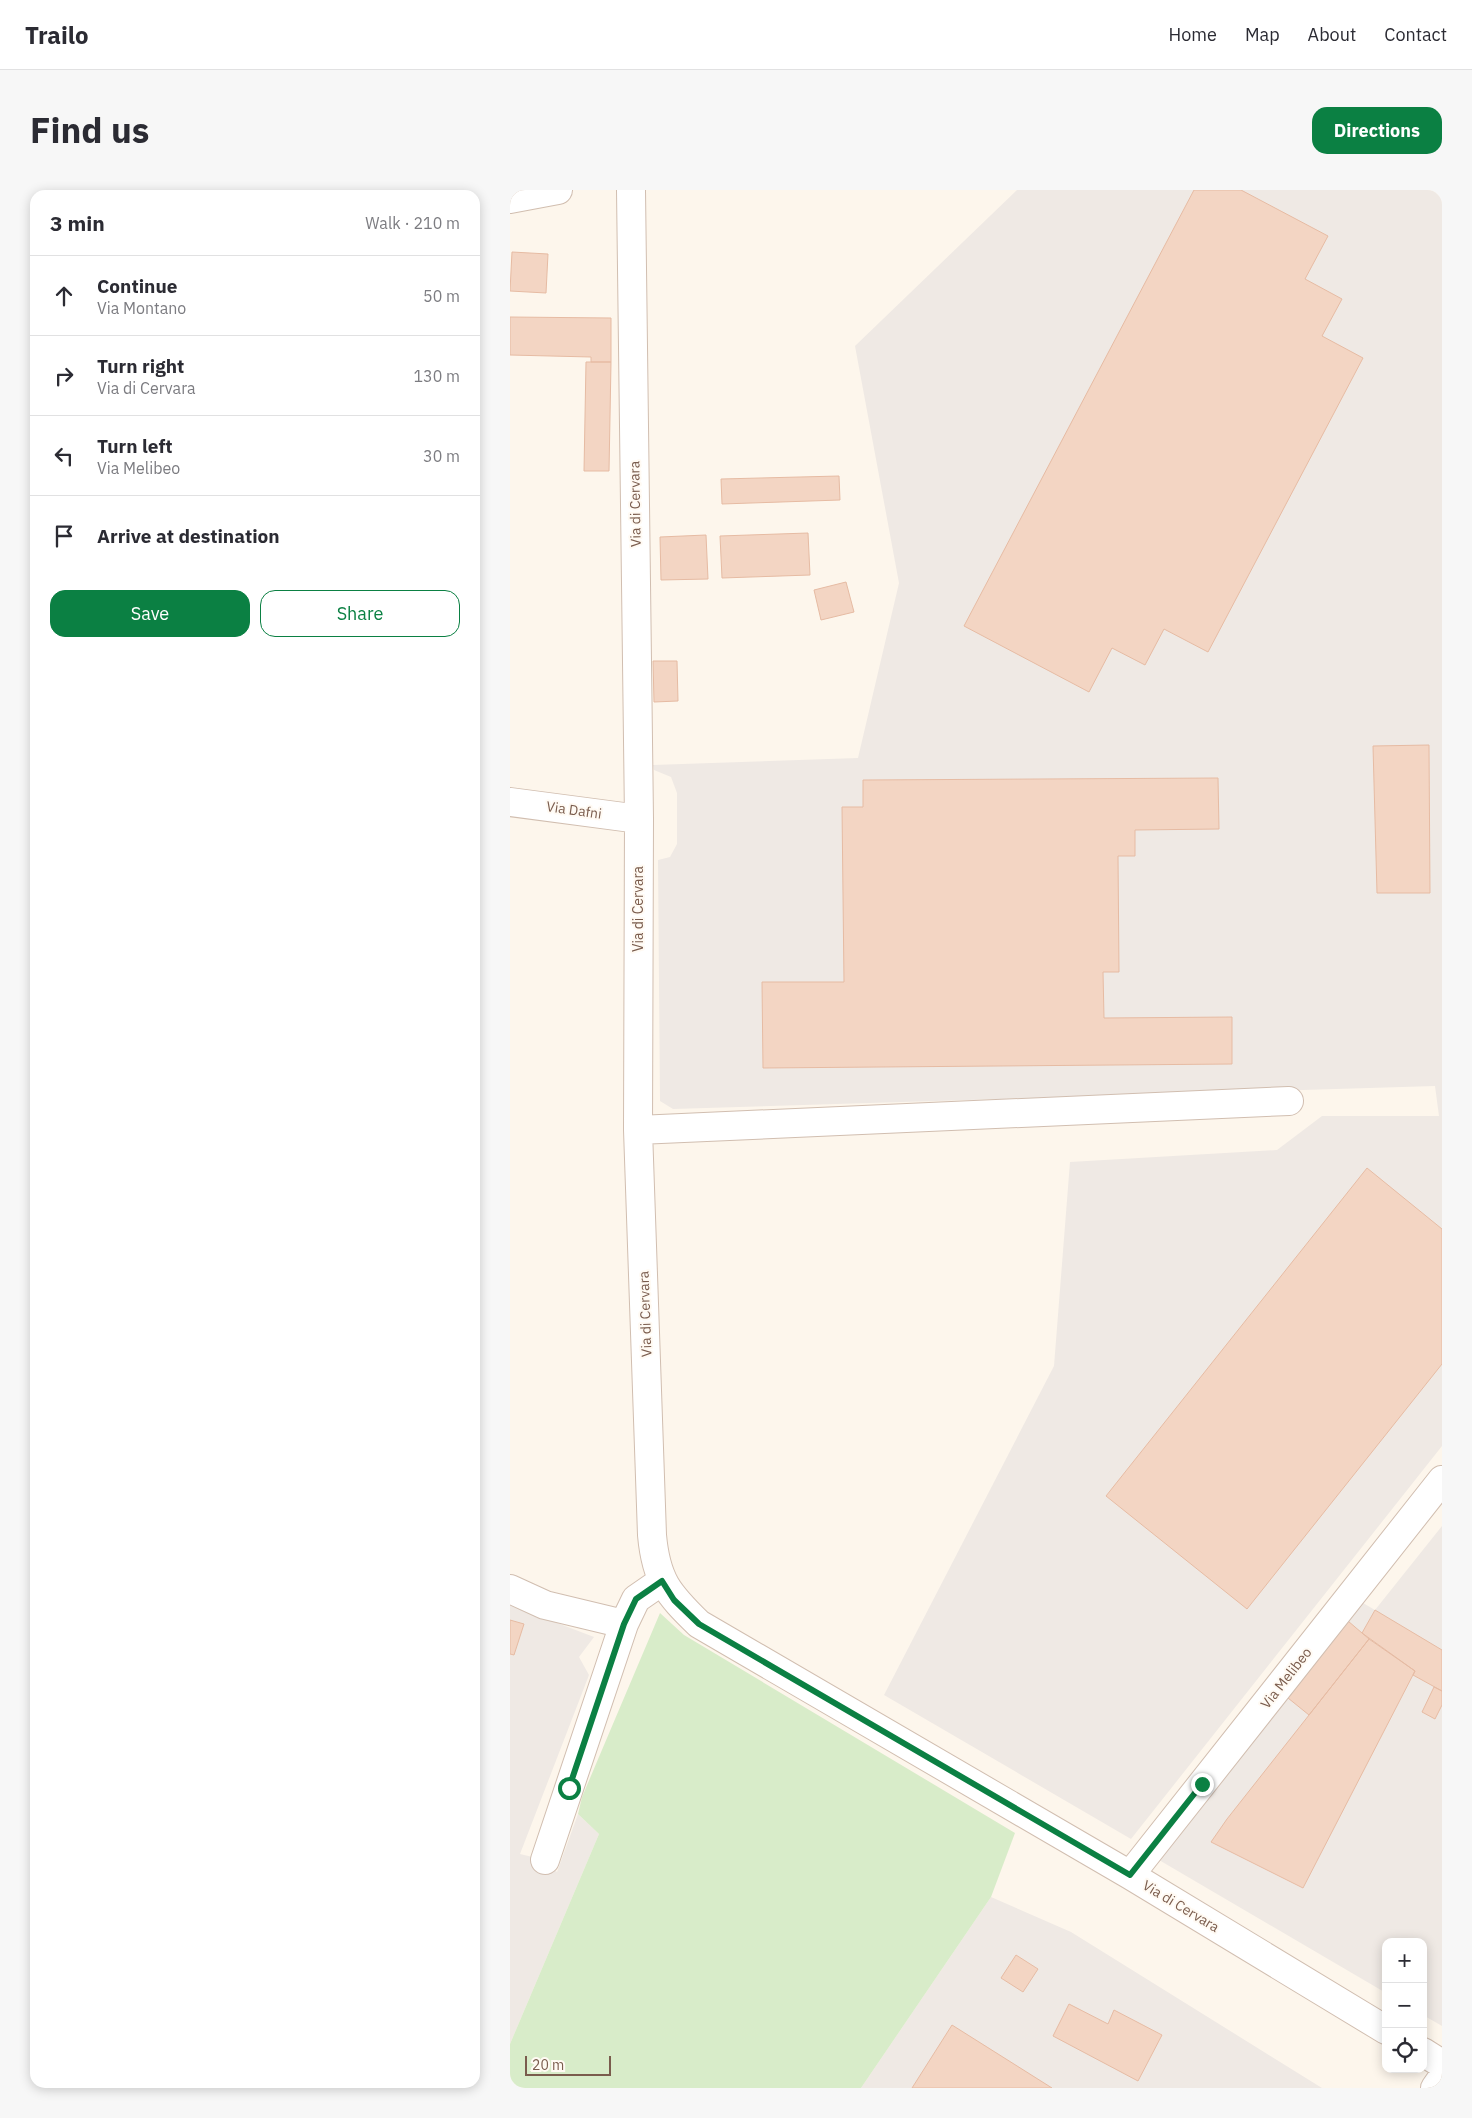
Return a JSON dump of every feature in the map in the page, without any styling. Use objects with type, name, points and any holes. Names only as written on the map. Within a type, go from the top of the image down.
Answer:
[{"type":"street","points":[[510,199],[558,190]]},
{"type":"street","name":"Via di Cervara","points":[[631,190],[639,819],[638,1130],[652,1535],[654,1558],[662,1581],[674,1600],[699,1624],[1130,1875],[1383,2028]]},
{"type":"street","name":"Via Dafni","points":[[510,802],[639,819]]},
{"type":"street","points":[[638,1130],[1289,1101]]},
{"type":"street","name":"Via Melibeo","points":[[1130,1875],[1442,1480]]},
{"type":"street","points":[[544,1860],[624,1624],[636,1599],[662,1581]]},
{"type":"street","points":[[510,1589],[545,1605],[624,1624]]},
{"type":"street","points":[[1427,2055],[1442,2064]]},
{"type":"street","points":[[1435,2088],[1442,2078]]},
{"type":"shaded area","points":[[1017,190],[1442,190],[1442,1446],[1131,1839],[884,1695],[1054,1366],[1070,1162],[1277,1150],[1322,1116],[1439,1116],[1435,1086],[673,1109],[660,1101],[658,860],[670,857],[677,844],[677,793],[671,777],[654,770],[653,765],[858,758],[899,583],[855,346]]},
{"type":"shaded area","points":[[1442,1526],[1442,2026],[1427,2017],[1427,1938],[1382,1938],[1382,1991],[1159,1860],[1363,1603],[1375,1610]]},
{"type":"shaded area","points":[[510,1605],[594,1637],[579,1657],[589,1675],[520,1854],[545,1860],[557,1872],[578,1814],[599,1834],[510,2044]]},
{"type":"shaded area","points":[[991,1897],[1071,1932],[1322,2088],[861,2088]]},
{"type":"green space","points":[[660,1613],[684,1635],[1015,1833],[991,1897],[861,2088],[510,2088],[510,2044],[599,1834],[578,1814],[582,1797]]},
{"type":"building","points":[[1194,190],[1241,190],[1328,236],[1305,279],[1342,299],[1322,336],[1363,358],[1208,652],[1164,629],[1145,665],[1112,648],[1089,692],[964,626]]},
{"type":"building","points":[[512,252],[548,254],[546,293],[510,291]]},
{"type":"building","points":[[510,317],[611,318],[611,362],[591,362],[591,357],[510,355]]},
{"type":"building","points":[[586,362],[611,362],[609,471],[584,471]]},
{"type":"building","points":[[839,476],[840,500],[722,504],[721,479]]},
{"type":"building","points":[[808,533],[810,575],[722,578],[720,536]]},
{"type":"building","points":[[706,535],[708,579],[661,580],[660,537]]},
{"type":"building","points":[[846,582],[854,612],[821,620],[814,590]]},
{"type":"building","points":[[653,661],[677,661],[678,701],[654,702]]},
{"type":"building","points":[[1429,745],[1430,893],[1377,893],[1373,746]]},
{"type":"building","points":[[1218,778],[1219,829],[1135,830],[1135,856],[1118,856],[1119,972],[1103,972],[1104,1018],[1232,1017],[1232,1064],[763,1068],[762,982],[844,982],[842,807],[863,807],[863,780]]},
{"type":"building","points":[[1367,1168],[1442,1229],[1442,1364],[1247,1609],[1106,1496]]},
{"type":"building","points":[[1375,1610],[1442,1650],[1442,1691],[1413,1675],[1415,1671],[1362,1633]]},
{"type":"building","points":[[510,1620],[524,1624],[514,1655],[510,1654]]},
{"type":"building","points":[[1348,1621],[1369,1639],[1309,1715],[1288,1698]]},
{"type":"building","points":[[1369,1639],[1415,1671],[1303,1888],[1211,1842],[1227,1819]]},
{"type":"building","points":[[1434,1687],[1442,1691],[1442,1705],[1435,1719],[1422,1712]]},
{"type":"building","points":[[1016,1955],[1038,1969],[1023,1992],[1001,1978]]},
{"type":"building","points":[[1069,2004],[1108,2024],[1114,2010],[1162,2035],[1138,2081],[1053,2036]]},
{"type":"building","points":[[952,2025],[1052,2088],[912,2088]]},
{"type":"route","points":[[569,1788],[624,1624],[636,1599],[662,1581],[674,1600],[699,1624],[1130,1875],[1202,1784]]}]
